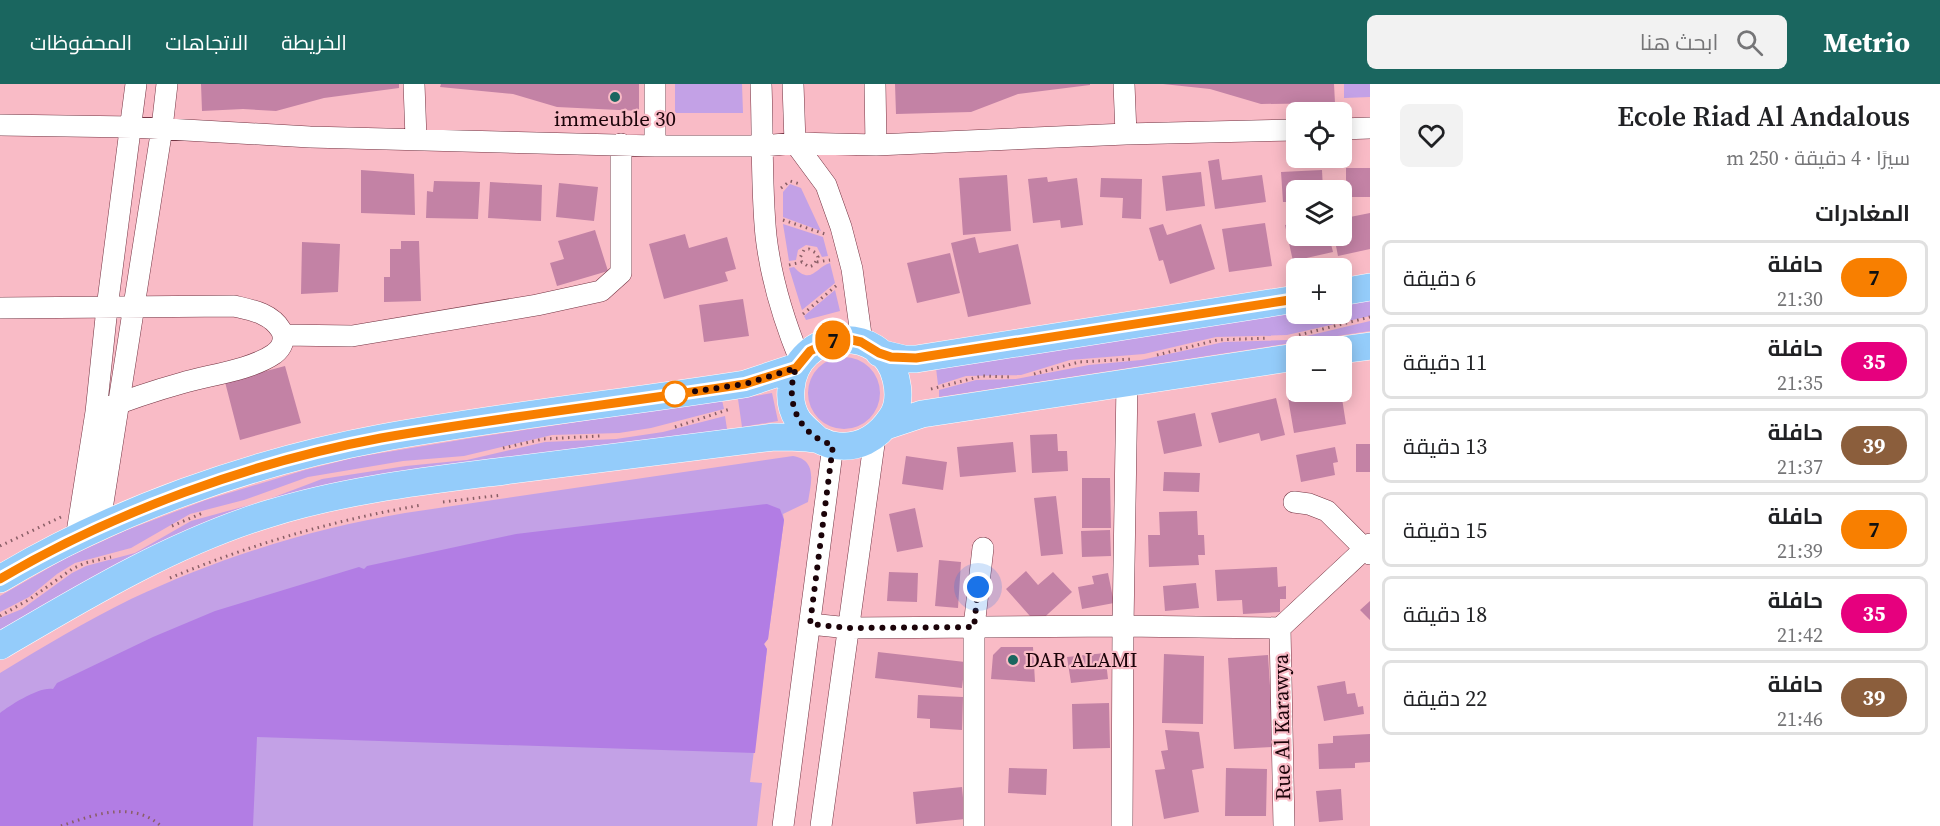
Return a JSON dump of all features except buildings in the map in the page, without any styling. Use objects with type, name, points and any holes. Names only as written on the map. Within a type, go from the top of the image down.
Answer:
[{"type":"main road","points":[[1352,290],[1370,287]]},
{"type":"main road","points":[[0,579],[78,538],[190,491],[266,466],[381,438],[745,384],[798,364],[816,347],[834,340],[848,339],[904,359],[916,358],[1286,301]]},
{"type":"main road","points":[[1352,348],[1370,346]]},
{"type":"main road","points":[[870,348],[889,363],[898,388],[893,415],[880,431]]},
{"type":"main road","points":[[0,646],[160,557],[246,522],[304,503],[345,494],[472,475],[774,437],[855,445],[880,431],[922,414],[1127,383],[1286,349]]},
{"type":"main road","points":[[798,364],[791,380],[793,407],[798,420],[825,442]]},
{"type":"main road","points":[[0,557],[78,538]]},
{"type":"street","points":[[78,538],[96,412],[136,84]]},
{"type":"street","points":[[78,538],[117,404],[134,308],[167,84]]},
{"type":"street","points":[[414,84],[416,138]]},
{"type":"street","points":[[655,84],[655,146]]},
{"type":"street","points":[[761,84],[766,238],[775,284],[798,364]]},
{"type":"street","points":[[792,84],[795,143],[826,185],[841,227],[852,269],[859,312],[870,348]]},
{"type":"street","points":[[875,84],[876,144]]},
{"type":"street","points":[[1124,84],[1126,134]]},
{"type":"street","points":[[0,124],[162,128],[286,136],[655,146],[876,144],[1286,130]]},
{"type":"street","points":[[1352,129],[1370,128]]},
{"type":"street","points":[[283,335],[329,337],[373,333],[537,305],[601,291],[621,273],[621,144]]},
{"type":"street","points":[[0,308],[134,308],[206,305],[252,310],[273,321],[283,335],[283,342],[276,352],[260,361],[96,412]]},
{"type":"street","points":[[1122,826],[1127,383]]},
{"type":"street","points":[[821,826],[880,431]]},
{"type":"street","points":[[783,826],[810,624],[825,442]]},
{"type":"street","points":[[810,624],[849,628],[1123,626],[1280,628],[1369,549],[1326,511],[1309,504],[1294,502]]},
{"type":"street","points":[[974,826],[974,627],[983,548]]},
{"type":"street","name":"Rue Al Karawya","points":[[1280,628],[1284,826]]},
{"type":"path","points":[[780,196],[782,186],[790,181],[797,181],[804,188]]},
{"type":"path","points":[[781,226],[781,219],[825,234]]},
{"type":"path","points":[[822,226],[827,241]]},
{"type":"path","points":[[802,262],[801,254],[809,249],[816,253],[817,262]]},
{"type":"path","points":[[786,258],[789,275]]},
{"type":"path","points":[[787,265],[802,262],[809,267],[817,262],[832,259]]},
{"type":"path","points":[[836,277],[840,293]]},
{"type":"path","points":[[799,307],[802,315],[838,284]]},
{"type":"path","points":[[1322,336],[1370,317]]},
{"type":"path","points":[[1148,357],[1217,340],[1274,338]]},
{"type":"path","points":[[1029,375],[1079,362],[1140,358]]},
{"type":"path","points":[[932,389],[982,376],[1023,377]]},
{"type":"path","points":[[162,581],[248,548],[339,521],[420,505],[503,495]]},
{"type":"path","points":[[62,826],[98,813],[111,811],[136,814],[160,826]]},
{"type":"shaded area","points":[[675,84],[742,84],[743,113],[675,113]]},
{"type":"shaded area","points":[[1344,84],[1370,84],[1370,97],[1344,98]]},
{"type":"shaded area","points":[[790,184],[801,188],[821,231],[783,217],[783,192]]},
{"type":"shaded area","points":[[783,224],[823,237],[828,256],[822,257],[817,247],[806,245],[798,250],[796,260],[789,261]]},
{"type":"shaded area","points":[[830,263],[835,283],[802,310],[789,268],[794,267],[805,275],[809,275]]},
{"type":"shaded area","points":[[835,290],[840,311],[806,320],[804,316]]},
{"type":"shaded area","points":[[1370,300],[1370,316],[1352,320],[1352,302]]},
{"type":"shaded area","points":[[1286,313],[1286,324],[1335,324],[1287,335],[1216,337],[1144,354],[1070,360],[1021,375],[966,376],[938,385],[936,368]]},
{"type":"shaded area","points":[[1370,321],[1370,331],[1337,336],[1307,336]]},
{"type":"shaded area","points":[[1286,340],[1286,344],[939,397],[939,390],[976,380],[1016,379],[1089,365],[1141,360],[1224,342]]},
{"type":"shaded area","points":[[844,357],[864,363],[874,373],[880,393],[874,413],[864,423],[844,429],[824,423],[814,413],[808,393],[814,373],[824,363]]},
{"type":"shaded area","points":[[772,393],[778,421],[742,427],[738,399]]},
{"type":"shaded area","points":[[722,400],[724,409],[651,428],[619,433],[552,435],[464,456],[403,461],[308,477],[244,500],[190,514],[131,548],[75,563],[57,574],[29,597],[0,612],[0,596],[66,558],[127,530],[206,500],[305,470],[357,457]]},
{"type":"shaded area","points":[[725,416],[727,429],[363,484],[0,630],[0,618],[22,609],[72,573],[86,566],[135,553],[191,521],[264,501],[322,479],[406,466],[467,460],[545,442],[616,439],[663,432]]},
{"type":"shaded area","points":[[793,456],[801,458],[810,467],[811,480],[808,502],[783,514],[768,639],[764,644],[767,649],[750,782],[762,783],[757,826],[0,826],[0,673],[81,625],[131,599],[231,558],[334,527],[405,513]]},
{"type":"shaded area","points":[[767,504],[780,509],[784,520],[768,639],[764,644],[767,649],[755,753],[257,737],[253,826],[0,826],[0,713],[25,697],[41,690],[53,689],[57,683],[153,637],[215,611],[359,567],[364,569],[367,566],[516,534]]},
{"type":"bus line","name":"7","points":[[0,579],[99,528],[190,491],[266,466],[381,438],[745,384],[796,368],[800,360],[810,351],[834,340],[848,339],[861,342],[891,357],[916,358],[1286,301]]},
{"type":"place","name":"immeuble 30","points":[[615,97]]},
{"type":"place","name":"DAR ALAMI","points":[[1013,660]]},
{"type":"route","points":[[675,394],[669,395],[745,384],[796,368],[791,380],[791,394],[798,420],[818,439],[833,445],[810,624],[849,628],[974,627],[978,587]]}]
